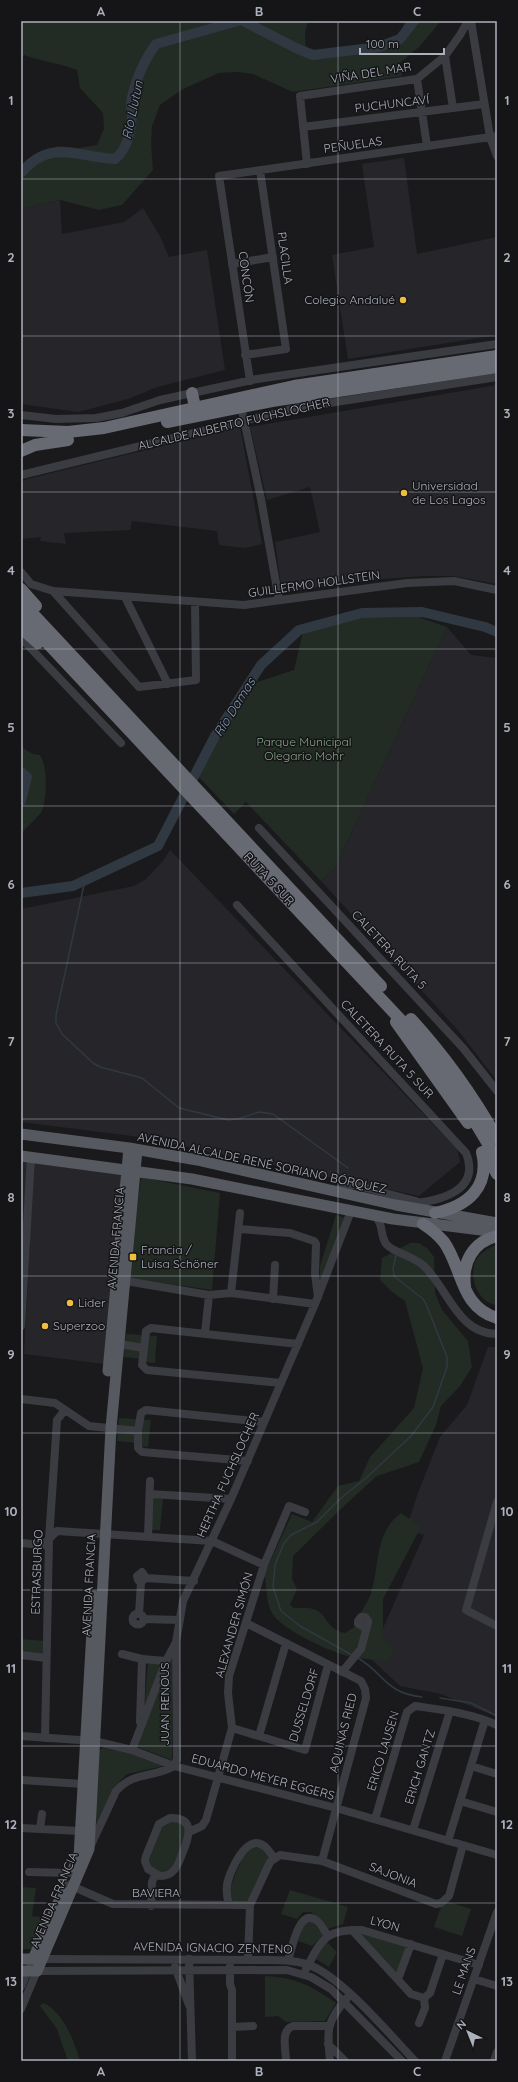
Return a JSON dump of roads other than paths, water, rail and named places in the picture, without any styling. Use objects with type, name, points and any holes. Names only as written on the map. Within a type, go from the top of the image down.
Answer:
[{"type":"highway","name":"ALCALDE ALBERTO FUCHSLOCHER","points":[[21,430],[78,431],[104,428],[294,386],[497,356]]},
{"type":"highway","name":"ALCALDE ALBERTO FUCHSLOCHER","points":[[21,438],[68,440],[103,436],[241,406],[497,367]]},
{"type":"highway","points":[[192,393],[195,407]]},
{"type":"highway","points":[[21,426],[41,431]]},
{"type":"highway","points":[[21,451],[35,445],[68,440]]},
{"type":"highway","points":[[21,589],[83,656],[109,694]]},
{"type":"highway","name":"RUTA 5 SUR","points":[[21,601],[109,694],[173,769]]},
{"type":"highway","name":"RUTA 5 SUR","points":[[21,615],[82,679],[173,769],[432,1041],[455,1071],[480,1108],[497,1138]]},
{"type":"highway","points":[[21,628],[82,679]]},
{"type":"highway","name":"RUTA 5 SUR","points":[[214,813],[387,1004],[445,1074],[466,1106],[497,1159]]},
{"type":"highway","points":[[387,1004],[405,1036],[454,1102],[479,1141],[497,1174]]},
{"type":"highway","points":[[480,1108],[497,1133]]},
{"type":"highway","points":[[436,1213],[463,1202],[474,1194],[479,1186],[484,1166],[479,1141]]},
{"type":"highway","points":[[423,1224],[444,1242],[468,1296],[481,1310],[497,1318]]},
{"type":"highway","points":[[468,1296],[464,1275],[469,1257],[479,1244],[497,1236]]},
{"type":"main road","name":"AVENIDA ALCALDE RENÉ SORIANO BÓRQUEZ","points":[[21,1134],[133,1149],[197,1160],[396,1205],[497,1223]]},
{"type":"main road","name":"AVENIDA FRANCIA","points":[[70,1885],[71,1873],[79,1857],[80,1831],[86,1805],[107,1427],[133,1149]]},
{"type":"main road","points":[[26,1156],[192,1179],[423,1224],[497,1232]]},
{"type":"main road","points":[[192,1179],[192,1169],[197,1160]]},
{"type":"main road","points":[[351,1211],[396,1205]]},
{"type":"main road","name":"AVENIDA FRANCIA","points":[[29,1971],[38,1959],[70,1885],[89,1849],[83,1784],[90,1741]]},
{"type":"main road","name":"AVENIDA IGNACIO ZENTENO","points":[[21,1959],[38,1959]]},
{"type":"street","name":"VIÑA DEL MAR","points":[[303,128],[300,96],[417,79],[445,56],[468,21]]},
{"type":"street","points":[[471,21],[484,104],[494,137],[497,156]]},
{"type":"street","points":[[445,56],[452,108]]},
{"type":"street","points":[[417,79],[427,146]]},
{"type":"street","name":"PUCHUNCAVÍ","points":[[303,128],[484,104]]},
{"type":"street","points":[[303,128],[307,164]]},
{"type":"street","name":"PEÑUELAS","points":[[218,176],[494,137]]},
{"type":"street","name":"PLACILLA","points":[[245,355],[286,349],[260,170]]},
{"type":"street","name":"CONCÓN","points":[[218,176],[250,381]]},
{"type":"street","points":[[232,264],[273,257]]},
{"type":"street","points":[[21,415],[56,420],[96,418],[122,413],[160,400],[250,381],[497,344]]},
{"type":"street","name":"ALCALDE ALBERTO FUCHSLOCHER","points":[[21,475],[297,408],[497,377]]},
{"type":"street","points":[[241,406],[261,499],[279,600]]},
{"type":"street","name":"GUILLERMO HOLLSTEIN","points":[[21,572],[31,584],[53,591],[244,605],[407,583],[454,581],[497,590]]},
{"type":"street","points":[[53,591],[139,687],[196,680],[195,602]]},
{"type":"street","points":[[125,597],[168,684]]},
{"type":"street","points":[[21,638],[121,743]]},
{"type":"street","name":"CALETERA RUTA 5","points":[[259,828],[464,1048],[497,1091]]},
{"type":"street","name":"CALETERA RUTA 5 SUR","points":[[237,905],[464,1149],[469,1166],[468,1175],[464,1184],[456,1192],[447,1196],[423,1202],[396,1205]]},
{"type":"street","points":[[21,1326],[26,1156]]},
{"type":"street","name":"CALETERA RUTA 5 SUR","points":[[331,1191],[354,1185],[423,1202]]},
{"type":"street","name":"HERTHA FUCHSLOCHER","points":[[132,1750],[166,1661],[176,1642],[182,1604],[194,1581],[282,1383],[317,1301],[351,1211]]},
{"type":"street","points":[[230,1293],[240,1213]]},
{"type":"street","points":[[374,1215],[382,1226],[384,1240],[389,1246],[409,1255],[429,1272],[466,1323],[479,1331],[497,1334]]},
{"type":"street","points":[[383,1232],[393,1219]]},
{"type":"street","points":[[121,1280],[209,1295],[230,1293],[273,1299],[317,1301],[315,1274],[316,1244],[314,1241],[290,1232],[239,1229]]},
{"type":"street","points":[[273,1299],[275,1265]]},
{"type":"street","points":[[205,1333],[209,1295]]},
{"type":"street","points":[[282,1383],[147,1370],[142,1365],[146,1331],[149,1328],[298,1344]]},
{"type":"street","points":[[116,1343],[144,1348]]},
{"type":"street","points":[[21,1399],[52,1402],[89,1426],[138,1431]]},
{"type":"street","name":"ESTRASBURGO","points":[[44,1738],[49,1538],[57,1420],[64,1410]]},
{"type":"street","points":[[248,1461],[142,1452],[138,1448],[138,1431],[141,1413],[146,1410],[264,1422]]},
{"type":"street","points":[[148,1536],[150,1481]]},
{"type":"street","points":[[150,1494],[231,1499]]},
{"type":"street","points":[[497,1502],[466,1610],[497,1626]]},
{"type":"street","name":"ALEXANDER SIMÓN","points":[[189,1832],[202,1826],[206,1820],[219,1776],[232,1728],[228,1693],[229,1676],[264,1565],[289,1506],[305,1512]]},
{"type":"street","points":[[21,1544],[43,1545],[57,1531],[212,1541],[264,1565]]},
{"type":"street","points":[[180,1620],[141,1617],[144,1580],[194,1581]]},
{"type":"street","points":[[246,1623],[342,1672],[361,1649],[366,1626]]},
{"type":"street","name":"JUAN RENOUS","points":[[174,1766],[177,1759],[176,1642]]},
{"type":"street","points":[[259,1736],[286,1643]]},
{"type":"street","points":[[122,1654],[142,1659],[166,1661]]},
{"type":"street","points":[[21,1655],[46,1658]]},
{"type":"street","points":[[140,1727],[142,1659]]},
{"type":"street","name":"DUSSELDORF","points":[[232,1728],[305,1750],[328,1665]]},
{"type":"street","name":"AQUINAS RIED","points":[[322,1861],[366,1698],[365,1689],[361,1682],[342,1672]]},
{"type":"street","name":"ERICO LAUSEN","points":[[375,1819],[408,1710],[415,1706],[450,1711],[485,1720],[497,1725]]},
{"type":"street","name":"ERICH GANTZ","points":[[412,1830],[450,1711]]},
{"type":"street","points":[[448,1841],[485,1720]]},
{"type":"street","name":"EDUARDO MEYER EGGERS","points":[[21,1736],[90,1741],[132,1750],[174,1766],[219,1776],[497,1854]]},
{"type":"street","points":[[89,1849],[116,1791],[121,1784],[131,1778],[168,1770],[174,1766]]},
{"type":"street","points":[[471,1766],[497,1774]]},
{"type":"street","points":[[21,1780],[83,1784]]},
{"type":"street","points":[[460,1801],[497,1812]]},
{"type":"street","points":[[40,1829],[42,1814]]},
{"type":"street","points":[[175,1818],[186,1824],[189,1837],[176,1868],[165,1876],[155,1875],[148,1870],[145,1860],[159,1824],[166,1819],[175,1818]]},
{"type":"street","points":[[21,1828],[80,1831]]},
{"type":"street","name":"SAJONIA","points":[[274,1858],[283,1855],[322,1861],[436,1904],[441,1903],[448,1896],[463,1844]]},
{"type":"street","points":[[229,1904],[227,1884],[241,1851],[249,1845],[263,1845],[274,1858],[269,1865],[250,1905],[248,1960]]},
{"type":"street","points":[[29,1872],[71,1873]]},
{"type":"street","points":[[151,1906],[152,1882],[155,1875]]},
{"type":"street","name":"BAVIERA","points":[[70,1885],[109,1904],[151,1906],[229,1904],[250,1905]]},
{"type":"street","name":"LE MANS","points":[[445,2061],[495,1924],[497,1912]]},
{"type":"street","points":[[288,1960],[300,1924],[303,1920],[309,1918],[316,1920],[328,1936],[316,1949],[304,1974]]},
{"type":"street","points":[[352,1930],[411,1994],[424,1998]]},
{"type":"street","name":"LYON","points":[[328,1936],[352,1930],[362,1930],[479,1965]]},
{"type":"street","points":[[398,1979],[411,1944]]},
{"type":"street","points":[[424,1998],[430,1993],[443,1954]]},
{"type":"street","name":"AVENIDA IGNACIO ZENTENO","points":[[38,1959],[288,1960],[309,1965],[329,1976],[402,2061]]},
{"type":"street","points":[[172,1959],[191,2011]]},
{"type":"street","points":[[189,1959],[191,1971],[192,2061]]},
{"type":"street","points":[[232,2061],[232,1990],[230,1984],[233,1970],[233,1959]]},
{"type":"street","name":"AVENIDA IGNACIO ZENTENO","points":[[29,1971],[287,1970],[304,1974],[347,1998],[415,2061]]},
{"type":"street","name":"AVENIDA FRANCIA","points":[[21,1987],[29,1971]]},
{"type":"street","name":"AVENIDA FRANCIA","points":[[21,2009],[29,1971]]},
{"type":"street","points":[[474,1979],[497,1986]]},
{"type":"street","points":[[330,2061],[328,2026],[334,2013],[347,1998]]},
{"type":"street","points":[[420,2023],[425,2008],[424,1998]]},
{"type":"street","points":[[232,2027],[253,2026]]},
{"type":"street","points":[[286,2061],[285,2033],[288,2029],[293,2026],[328,2026]]},
{"type":"street","points":[[328,2044],[345,2061]]},
{"type":"street","points":[[494,2061],[497,2052]]},
{"type":"waterway","name":"Río Llutun","points":[[21,173],[32,162],[53,153],[76,153],[115,159],[123,150],[131,127],[132,95],[137,80],[147,57],[156,44],[238,21]]},
{"type":"waterway","name":"Río Llutun","points":[[243,21],[313,55],[379,47],[400,39],[414,21]]},
{"type":"waterway","name":"Río Damas","points":[[21,893],[73,886],[158,846],[215,736],[261,665],[299,630],[362,613],[422,612],[485,627],[497,632]]},
{"type":"waterway","name":"Río Damas","points":[[21,772],[27,777],[21,801]]},
{"type":"waterway","points":[[85,880],[56,1015],[56,1023],[62,1034],[93,1063],[100,1067],[142,1078],[179,1108],[228,1120],[238,1119],[259,1112],[273,1114],[348,1168]]},
{"type":"waterway","points":[[352,1655],[300,1626],[281,1611],[273,1587],[275,1565],[284,1543],[291,1535],[317,1522],[341,1498],[366,1478],[411,1436],[433,1407],[447,1367],[447,1357],[423,1299],[394,1276],[393,1268],[396,1256]]},
{"type":"waterway","points":[[358,1658],[393,1687],[410,1695],[422,1697]]},
{"type":"waterway","points":[[440,1698],[471,1703],[497,1716]]},
{"type":"place","name":"Colegio Andalué","points":[[403,300]]},
{"type":"place","name":"Universidad de Los Lagos","points":[[404,493]]},
{"type":"place","name":"Francia / Luisa Schöner","points":[[133,1257]]},
{"type":"place","name":"Lider","points":[[70,1303]]},
{"type":"place","name":"Superzoo","points":[[45,1326]]},
{"type":"park label","name":"Parque Municipal Olegario Mohr","points":[[304,749]]}]
